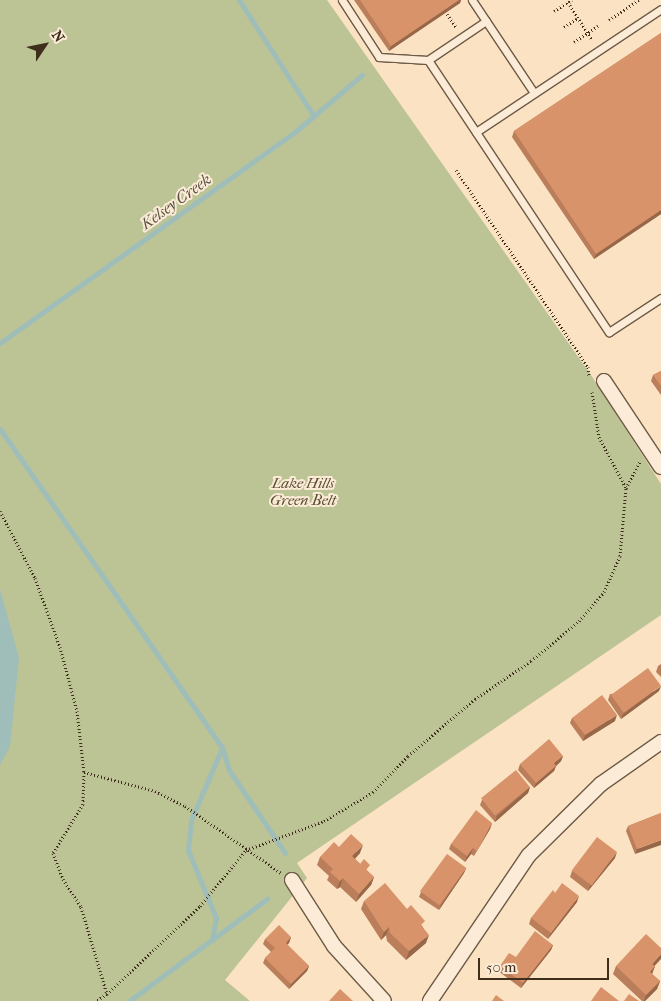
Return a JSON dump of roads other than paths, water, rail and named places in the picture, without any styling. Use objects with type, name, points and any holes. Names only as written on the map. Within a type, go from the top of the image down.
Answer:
[{"type":"street","points":[[604,381],[661,467]]},
{"type":"street","points":[[430,1001],[529,855],[601,784],[661,742]]},
{"type":"street","points":[[292,880],[334,946],[384,1001]]},
{"type":"lane","points":[[342,0],[379,57],[428,60],[486,21]]},
{"type":"lane","points":[[472,0],[534,93]]},
{"type":"lane","points":[[476,132],[661,9]]},
{"type":"lane","points":[[428,60],[609,332],[661,298]]},
{"type":"water","points":[[0,589],[19,658],[10,746],[0,765]]},
{"type":"waterway","points":[[239,0],[313,115]]},
{"type":"waterway","name":"Kelsey Creek","points":[[0,343],[295,132],[362,75]]},
{"type":"waterway","points":[[0,429],[222,747],[229,770],[285,853]]},
{"type":"waterway","points":[[212,940],[216,918],[188,850],[191,820],[222,748]]},
{"type":"waterway","points":[[129,1001],[267,899]]},
{"type":"park label","name":"Lake Hills Green Belt","points":[[303,492]]}]
